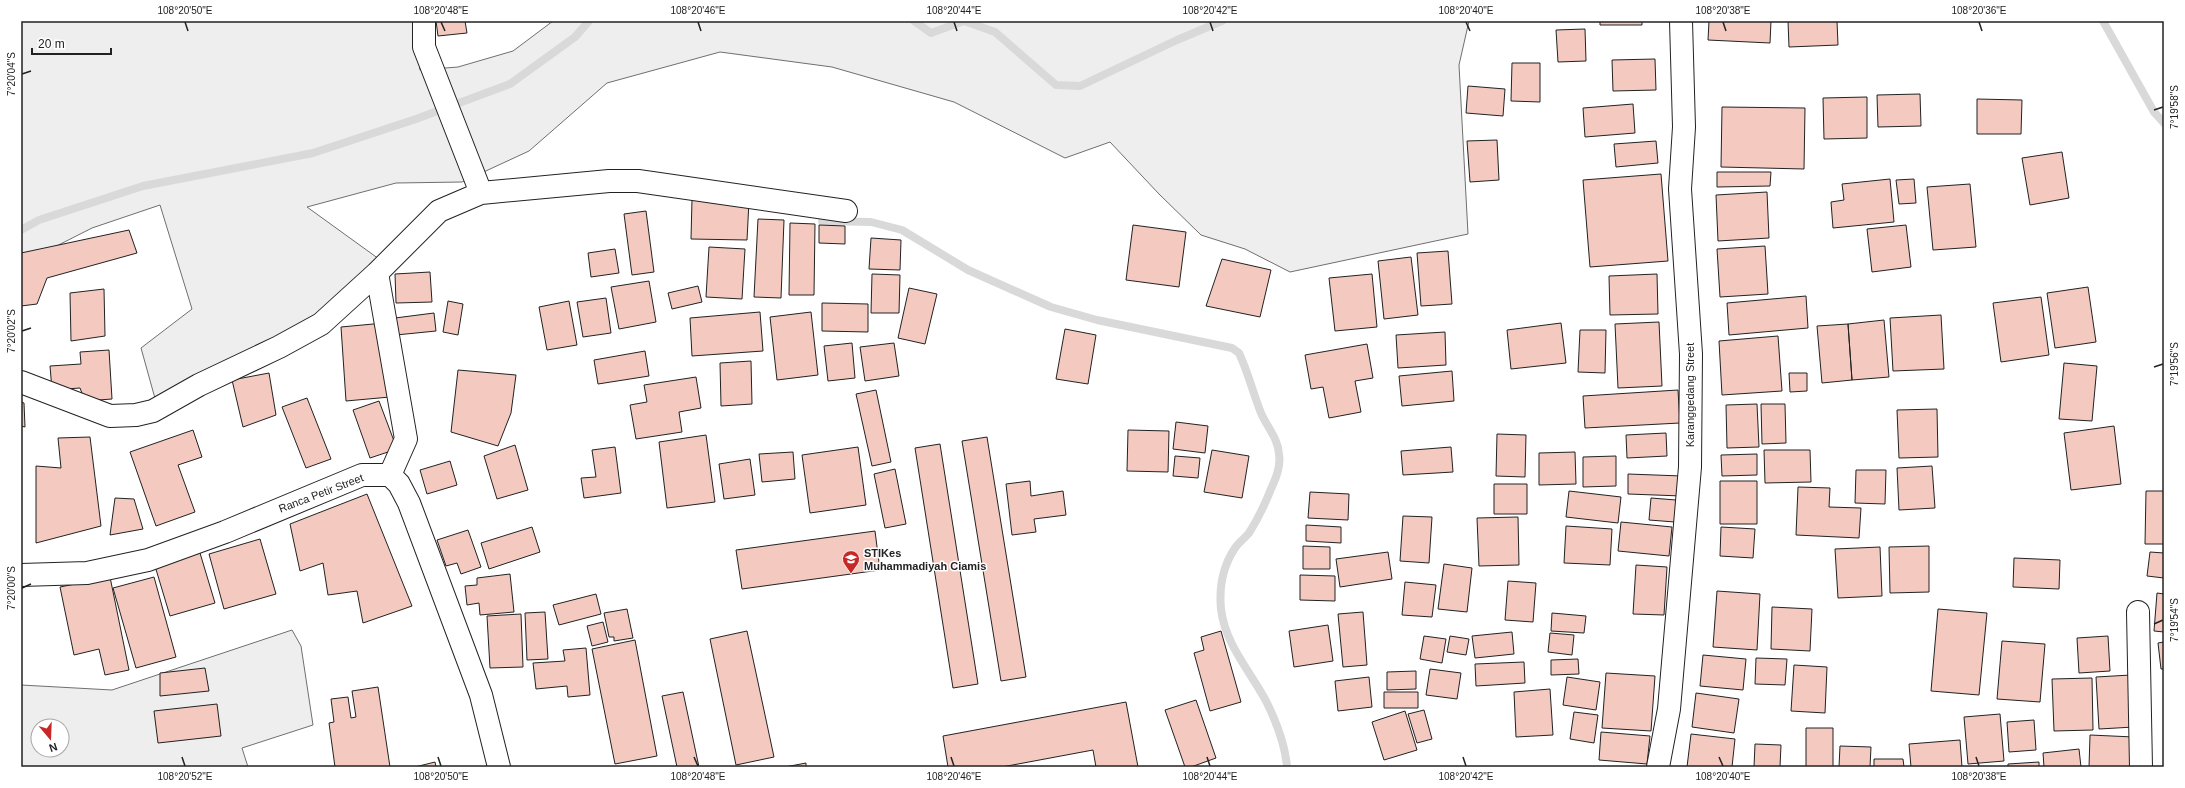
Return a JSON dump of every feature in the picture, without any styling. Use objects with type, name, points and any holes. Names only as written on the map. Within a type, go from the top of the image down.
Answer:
[{"type":"street","points":[[424,21],[424,48],[481,193]]},
{"type":"street","name":"Karanggedang Street","points":[[1658,767],[1669,709],[1690,460],[1691,354],[1680,189],[1684,127],[1681,21]]},
{"type":"street","points":[[21,382],[110,416],[136,415],[153,411],[199,385],[279,347],[321,324],[377,273],[439,211],[481,193],[608,181],[638,181],[846,211]]},
{"type":"street","points":[[377,273],[406,439],[390,475],[398,484],[408,503],[481,695],[499,767]]},
{"type":"street","name":"Ranca Petir Street","points":[[21,575],[87,573],[148,560],[225,532],[362,475],[390,475]]},
{"type":"street","points":[[2138,612],[2141,767]]},
{"type":"shaded area","points":[[21,21],[414,21],[420,70],[458,67],[513,51],[553,21],[1469,21],[1459,65],[1468,234],[1290,272],[1245,249],[1201,235],[1159,194],[1110,142],[1065,158],[954,102],[832,67],[720,52],[607,83],[529,151],[462,182],[396,183],[307,207],[379,259],[302,328],[156,402],[141,348],[192,309],[160,205],[92,228],[21,264]]},
{"type":"shaded area","points":[[292,630],[301,646],[313,725],[242,748],[248,767],[21,767],[21,685],[112,690]]},
{"type":"building","points":[[436,21],[465,21],[467,33],[438,36]]},
{"type":"building","points":[[1600,21],[1642,21],[1642,25],[1600,25]]},
{"type":"building","points":[[1709,21],[1771,21],[1770,43],[1708,40]]},
{"type":"building","points":[[1788,21],[1837,21],[1838,45],[1789,47]]},
{"type":"building","points":[[1585,29],[1586,61],[1558,62],[1556,30]]},
{"type":"building","points":[[1655,59],[1656,90],[1613,91],[1612,60]]},
{"type":"building","points":[[1512,63],[1540,63],[1540,102],[1511,101]]},
{"type":"building","points":[[1468,86],[1505,89],[1503,116],[1466,113]]},
{"type":"building","points":[[1920,94],[1921,126],[1878,127],[1877,95]]},
{"type":"building","points":[[1867,97],[1867,138],[1824,139],[1823,98]]},
{"type":"building","points":[[1977,99],[2022,100],[2021,134],[1977,134]]},
{"type":"building","points":[[1633,104],[1635,133],[1585,137],[1583,108]]},
{"type":"building","points":[[1722,107],[1805,108],[1804,169],[1721,167]]},
{"type":"building","points":[[1497,140],[1499,180],[1470,182],[1467,141]]},
{"type":"building","points":[[1656,141],[1658,163],[1616,167],[1614,144]]},
{"type":"building","points":[[2062,152],[2069,198],[2030,205],[2022,158]]},
{"type":"building","points":[[1717,172],[1771,172],[1770,186],[1717,187]]},
{"type":"building","points":[[1661,174],[1668,261],[1590,267],[1583,180]]},
{"type":"building","points":[[1890,179],[1894,222],[1833,228],[1831,202],[1844,200],[1842,184]]},
{"type":"building","points":[[1914,179],[1916,203],[1899,204],[1896,180]]},
{"type":"building","points":[[1970,184],[1976,247],[1933,250],[1927,187]]},
{"type":"building","points":[[1767,192],[1769,238],[1718,241],[1716,195]]},
{"type":"building","points":[[692,199],[749,201],[747,240],[691,239]]},
{"type":"building","points":[[646,211],[654,272],[632,275],[624,214]]},
{"type":"building","points":[[758,219],[784,220],[781,298],[754,297]]},
{"type":"building","points":[[790,223],[815,224],[814,295],[789,295]]},
{"type":"building","points":[[819,225],[845,226],[845,244],[819,243]]},
{"type":"building","points":[[1133,225],[1186,232],[1179,287],[1126,280]]},
{"type":"building","points":[[1906,225],[1911,267],[1872,272],[1867,229]]},
{"type":"building","points":[[129,230],[137,253],[47,278],[37,304],[21,306],[21,253]]},
{"type":"building","points":[[871,238],[901,240],[900,270],[869,269]]},
{"type":"building","points":[[1765,246],[1768,294],[1720,297],[1717,249]]},
{"type":"building","points":[[709,247],[745,249],[742,299],[706,297]]},
{"type":"building","points":[[615,249],[619,273],[591,277],[588,253]]},
{"type":"building","points":[[1448,251],[1452,304],[1421,306],[1417,253]]},
{"type":"building","points":[[1411,257],[1418,315],[1384,319],[1378,261]]},
{"type":"building","points":[[1222,259],[1271,270],[1260,317],[1206,306]]},
{"type":"building","points":[[430,272],[432,302],[396,303],[395,274]]},
{"type":"building","points":[[872,274],[900,275],[899,313],[871,313]]},
{"type":"building","points":[[1372,274],[1377,327],[1335,331],[1329,278]]},
{"type":"building","points":[[1657,274],[1658,314],[1610,315],[1609,276]]},
{"type":"building","points":[[649,281],[656,322],[619,329],[611,287]]},
{"type":"building","points":[[698,286],[702,302],[672,309],[668,293]]},
{"type":"building","points":[[2088,287],[2096,342],[2055,348],[2047,293]]},
{"type":"building","points":[[909,288],[937,294],[925,344],[898,338]]},
{"type":"building","points":[[104,289],[105,336],[71,341],[70,293]]},
{"type":"building","points":[[1806,296],[1808,328],[1729,335],[1727,303]]},
{"type":"building","points":[[2041,297],[2049,355],[2001,362],[1993,303]]},
{"type":"building","points":[[606,298],[611,333],[583,337],[577,302]]},
{"type":"building","points":[[448,301],[463,304],[458,335],[443,332]]},
{"type":"building","points":[[569,301],[577,345],[547,350],[539,307]]},
{"type":"building","points":[[822,303],[868,304],[868,332],[822,331]]},
{"type":"building","points":[[760,312],[763,351],[692,356],[690,318]]},
{"type":"building","points":[[811,312],[818,375],[777,380],[770,317]]},
{"type":"building","points":[[434,313],[436,331],[396,335],[395,318]]},
{"type":"building","points":[[1941,315],[1944,369],[1893,371],[1890,318]]},
{"type":"building","points":[[1884,320],[1889,377],[1852,380],[1848,324]]},
{"type":"building","points":[[1659,322],[1662,386],[1618,388],[1615,324]]},
{"type":"building","points":[[384,323],[390,397],[346,401],[341,327]]},
{"type":"building","points":[[1561,323],[1566,363],[1511,369],[1507,330]]},
{"type":"building","points":[[1848,324],[1852,380],[1822,383],[1817,326]]},
{"type":"building","points":[[1065,329],[1096,335],[1088,384],[1056,379]]},
{"type":"building","points":[[1580,330],[1606,330],[1605,373],[1578,372]]},
{"type":"building","points":[[1445,332],[1446,365],[1398,368],[1396,335]]},
{"type":"building","points":[[1778,336],[1782,391],[1722,395],[1719,341]]},
{"type":"building","points":[[852,343],[855,378],[828,381],[824,346]]},
{"type":"building","points":[[894,343],[899,376],[865,381],[860,347]]},
{"type":"building","points":[[1367,344],[1373,378],[1355,381],[1361,412],[1329,418],[1323,387],[1311,389],[1305,355]]},
{"type":"building","points":[[109,350],[112,399],[85,401],[80,388],[52,390],[50,366],[81,364],[80,352]]},
{"type":"building","points":[[645,351],[649,376],[598,384],[594,360]]},
{"type":"building","points":[[751,361],[752,404],[721,406],[720,363]]},
{"type":"building","points":[[2064,363],[2097,366],[2092,421],[2059,419]]},
{"type":"building","points":[[458,370],[516,375],[511,413],[498,446],[451,432]]},
{"type":"building","points":[[1452,371],[1454,401],[1402,406],[1399,376]]},
{"type":"building","points":[[269,373],[276,415],[243,427],[232,380]]},
{"type":"building","points":[[1789,373],[1807,373],[1807,391],[1790,392]]},
{"type":"building","points":[[696,377],[701,408],[679,412],[682,432],[636,439],[630,405],[647,402],[644,385]]},
{"type":"building","points":[[876,390],[891,462],[872,466],[856,394]]},
{"type":"building","points":[[1678,390],[1680,423],[1585,428],[1583,396]]},
{"type":"building","points":[[307,398],[331,459],[306,468],[282,407]]},
{"type":"building","points":[[379,401],[397,449],[370,458],[353,410]]},
{"type":"building","points":[[21,402],[24,403],[25,427],[21,426]]},
{"type":"building","points":[[1757,404],[1759,447],[1727,448],[1726,405]]},
{"type":"building","points":[[1761,404],[1785,404],[1786,443],[1762,444]]},
{"type":"building","points":[[1937,409],[1938,457],[1899,458],[1897,410]]},
{"type":"building","points":[[1176,422],[1208,426],[1205,453],[1173,449]]},
{"type":"building","points":[[2114,426],[2121,484],[2071,490],[2064,433]]},
{"type":"building","points":[[193,430],[202,457],[178,465],[195,512],[156,526],[130,452]]},
{"type":"building","points":[[1128,430],[1169,431],[1168,472],[1127,471]]},
{"type":"building","points":[[1666,433],[1667,456],[1627,458],[1626,435]]},
{"type":"building","points":[[1497,434],[1526,435],[1525,477],[1496,476]]},
{"type":"building","points":[[706,435],[715,502],[667,508],[659,442]]},
{"type":"building","points":[[90,437],[101,526],[36,543],[36,466],[61,468],[58,438]]},
{"type":"building","points":[[987,437],[1026,677],[1001,681],[962,441]]},
{"type":"building","points":[[940,444],[978,684],[953,688],[915,448]]},
{"type":"building","points":[[515,445],[528,490],[497,499],[484,456]]},
{"type":"building","points":[[615,447],[621,493],[584,498],[581,478],[596,477],[592,450]]},
{"type":"building","points":[[858,447],[866,505],[810,513],[802,455]]},
{"type":"building","points":[[1451,447],[1453,472],[1403,475],[1401,451]]},
{"type":"building","points":[[1212,450],[1249,456],[1242,498],[1204,492]]},
{"type":"building","points":[[1764,450],[1810,450],[1811,482],[1765,483]]},
{"type":"building","points":[[793,452],[795,479],[762,482],[759,454]]},
{"type":"building","points":[[1575,452],[1576,484],[1539,485],[1539,453]]},
{"type":"building","points":[[1757,454],[1757,475],[1722,476],[1721,455]]},
{"type":"building","points":[[1175,456],[1200,458],[1198,478],[1173,476]]},
{"type":"building","points":[[1616,456],[1616,486],[1583,487],[1583,457]]},
{"type":"building","points":[[750,459],[755,495],[724,499],[719,464]]},
{"type":"building","points":[[450,461],[457,485],[427,494],[420,470]]},
{"type":"building","points":[[1932,466],[1935,508],[1899,510],[1897,468]]},
{"type":"building","points":[[895,469],[906,524],[885,528],[874,474]]},
{"type":"building","points":[[1856,470],[1886,470],[1885,504],[1855,503]]},
{"type":"building","points":[[1628,474],[1682,476],[1682,496],[1628,494]]},
{"type":"building","points":[[1030,481],[1031,496],[1063,491],[1066,515],[1034,519],[1036,532],[1012,535],[1006,484]]},
{"type":"building","points":[[1720,481],[1757,481],[1757,524],[1720,524]]},
{"type":"building","points":[[1494,484],[1527,484],[1527,514],[1494,514]]},
{"type":"building","points":[[1798,487],[1830,488],[1829,507],[1861,508],[1859,538],[1796,535]]},
{"type":"building","points":[[1569,491],[1621,497],[1618,523],[1566,517]]},
{"type":"building","points":[[2146,491],[2164,491],[2164,544],[2145,544]]},
{"type":"building","points":[[1310,492],[1349,494],[1348,520],[1308,518]]},
{"type":"building","points":[[367,494],[412,606],[363,623],[357,591],[328,595],[323,563],[300,571],[290,524]]},
{"type":"building","points":[[115,498],[134,499],[143,529],[110,535]]},
{"type":"building","points":[[1651,498],[1676,500],[1675,522],[1649,520]]},
{"type":"building","points":[[1403,516],[1432,517],[1429,563],[1400,561]]},
{"type":"building","points":[[1518,517],[1519,565],[1479,566],[1477,518]]},
{"type":"building","points":[[1621,522],[1672,527],[1669,556],[1618,551]]},
{"type":"building","points":[[1306,525],[1341,527],[1341,543],[1306,541]]},
{"type":"building","points":[[1566,526],[1612,529],[1610,565],[1564,563]]},
{"type":"building","points":[[532,527],[540,552],[489,569],[481,543]]},
{"type":"building","points":[[1721,527],[1755,529],[1753,558],[1720,556]]},
{"type":"building","points":[[468,530],[481,567],[461,574],[457,563],[446,566],[437,540]]},
{"type":"building","points":[[875,531],[880,570],[742,589],[736,550]]},
{"type":"building","points":[[260,539],[276,594],[224,609],[209,554]]},
{"type":"building","points":[[1303,546],[1330,547],[1330,569],[1303,569]]},
{"type":"building","points":[[1929,546],[1929,592],[1890,593],[1889,547]]},
{"type":"building","points":[[1880,547],[1882,596],[1838,598],[1835,549]]},
{"type":"building","points":[[1388,552],[1392,579],[1340,587],[1336,559]]},
{"type":"building","points":[[2150,552],[2164,553],[2164,578],[2147,576]]},
{"type":"building","points":[[200,553],[215,603],[170,616],[155,566]]},
{"type":"building","points":[[2014,558],[2060,560],[2059,589],[2013,587]]},
{"type":"building","points":[[1444,564],[1472,568],[1467,612],[1438,609]]},
{"type":"building","points":[[1636,565],[1667,567],[1664,615],[1633,614]]},
{"type":"building","points":[[510,574],[514,612],[480,615],[479,603],[467,605],[465,586],[477,585],[477,578]]},
{"type":"building","points":[[1300,575],[1335,576],[1335,601],[1300,600]]},
{"type":"building","points":[[110,577],[129,670],[105,675],[99,649],[74,655],[60,587]]},
{"type":"building","points":[[154,577],[176,657],[136,668],[113,588]]},
{"type":"building","points":[[1508,581],[1536,583],[1533,622],[1505,620]]},
{"type":"building","points":[[1405,582],[1436,585],[1432,617],[1402,615]]},
{"type":"building","points":[[1717,591],[1760,594],[1757,650],[1713,647]]},
{"type":"building","points":[[2157,593],[2164,594],[2164,632],[2154,631]]},
{"type":"building","points":[[596,594],[601,614],[559,625],[553,605]]},
{"type":"building","points":[[1772,607],[1812,609],[1810,651],[1771,649]]},
{"type":"building","points":[[627,609],[633,638],[614,641],[614,637],[609,637],[604,613]]},
{"type":"building","points":[[1938,609],[1987,613],[1979,695],[1931,691]]},
{"type":"building","points":[[545,612],[548,659],[527,660],[525,613]]},
{"type":"building","points":[[1363,612],[1367,665],[1343,667],[1338,614]]},
{"type":"building","points":[[1552,613],[1586,616],[1584,633],[1551,631]]},
{"type":"building","points":[[521,614],[523,667],[490,668],[487,616]]},
{"type":"building","points":[[603,622],[608,642],[592,646],[587,626]]},
{"type":"building","points":[[1328,625],[1333,661],[1294,667],[1289,631]]},
{"type":"building","points":[[747,631],[774,757],[736,765],[710,639]]},
{"type":"building","points":[[1221,631],[1241,702],[1210,711],[1194,653],[1204,650],[1201,637]]},
{"type":"building","points":[[1512,632],[1514,654],[1475,658],[1472,636]]},
{"type":"building","points":[[1550,633],[1574,635],[1572,655],[1548,652]]},
{"type":"building","points":[[1424,636],[1446,639],[1442,663],[1420,659]]},
{"type":"building","points":[[1450,636],[1469,639],[1466,655],[1447,652]]},
{"type":"building","points":[[2108,636],[2110,671],[2079,673],[2077,638]]},
{"type":"building","points":[[635,640],[657,756],[615,764],[592,649]]},
{"type":"building","points":[[2002,641],[2045,644],[2040,702],[1997,699]]},
{"type":"building","points":[[2164,642],[2164,669],[2161,669],[2158,643]]},
{"type":"building","points":[[586,648],[590,695],[568,697],[567,686],[536,689],[533,663],[565,661],[563,650]]},
{"type":"building","points":[[1703,655],[1746,659],[1743,690],[1700,686]]},
{"type":"building","points":[[1756,658],[1787,659],[1785,685],[1755,684]]},
{"type":"building","points":[[1578,659],[1579,674],[1551,675],[1551,660]]},
{"type":"building","points":[[1524,662],[1525,683],[1476,686],[1475,664]]},
{"type":"building","points":[[1794,665],[1827,667],[1825,713],[1791,711]]},
{"type":"building","points":[[205,668],[209,691],[160,696],[160,673]]},
{"type":"building","points":[[1430,669],[1461,673],[1457,699],[1426,695]]},
{"type":"building","points":[[1416,671],[1416,689],[1387,690],[1387,672]]},
{"type":"building","points":[[1606,673],[1655,676],[1651,731],[1602,728]]},
{"type":"building","points":[[2131,675],[2134,727],[2099,729],[2096,677]]},
{"type":"building","points":[[1369,677],[1372,707],[1338,711],[1335,681]]},
{"type":"building","points":[[1567,677],[1600,682],[1596,710],[1563,705]]},
{"type":"building","points":[[2092,678],[2093,730],[2054,731],[2052,679]]},
{"type":"building","points":[[378,687],[390,767],[335,767],[329,723],[334,722],[331,699],[348,697],[351,718],[356,717],[352,691]]},
{"type":"building","points":[[1550,689],[1553,735],[1516,737],[1514,692]]},
{"type":"building","points":[[683,692],[699,767],[677,767],[662,696]]},
{"type":"building","points":[[1384,692],[1418,692],[1418,708],[1384,708]]},
{"type":"building","points":[[1696,693],[1739,699],[1734,733],[1692,727]]},
{"type":"building","points":[[1196,700],[1216,758],[1191,767],[1185,767],[1165,710]]},
{"type":"building","points":[[1126,702],[1138,767],[1096,767],[1093,750],[1002,767],[948,767],[943,736]]},
{"type":"building","points":[[217,704],[221,736],[158,743],[154,711]]},
{"type":"building","points":[[1424,710],[1432,739],[1417,743],[1408,714]]},
{"type":"building","points":[[1405,711],[1417,750],[1384,760],[1372,722]]},
{"type":"building","points":[[1574,712],[1598,715],[1594,743],[1570,739]]},
{"type":"building","points":[[2000,714],[2004,761],[1968,764],[1964,717]]},
{"type":"building","points":[[2034,720],[2036,750],[2009,752],[2007,722]]},
{"type":"building","points":[[1806,728],[1833,728],[1833,767],[1806,767]]},
{"type":"building","points":[[1601,732],[1650,736],[1647,764],[1599,760]]},
{"type":"building","points":[[1691,734],[1735,739],[1732,767],[1687,767]]},
{"type":"building","points":[[2090,735],[2134,737],[2132,767],[2089,767]]},
{"type":"building","points":[[1960,740],[1962,767],[1911,767],[1909,744]]},
{"type":"building","points":[[1755,744],[1781,745],[1780,767],[1754,767]]},
{"type":"building","points":[[1840,746],[1871,747],[1870,767],[1839,767]]},
{"type":"building","points":[[2079,749],[2081,767],[2044,767],[2043,753]]},
{"type":"building","points":[[1874,759],[1903,759],[1904,767],[1874,767]]},
{"type":"building","points":[[435,762],[436,767],[415,767]]},
{"type":"building","points":[[2039,762],[2039,767],[2008,767],[2008,764]]},
{"type":"building","points":[[806,763],[806,767],[785,767]]},
{"type":"waterway","points":[[21,230],[39,220],[143,186],[313,153],[416,119],[510,84],[575,37],[589,21]]},
{"type":"waterway","points":[[914,21],[931,33],[964,21]]},
{"type":"waterway","points":[[964,21],[995,32],[1056,85],[1080,86],[1177,40],[1222,21]]},
{"type":"waterway","points":[[2103,21],[2154,112],[2164,123]]},
{"type":"waterway","points":[[822,221],[871,222],[902,230],[968,270],[1051,307],[1097,320],[1232,348],[1239,353],[1263,418],[1277,443],[1279,463],[1275,481],[1258,517],[1249,533],[1238,544],[1227,562],[1221,585],[1221,609],[1227,634],[1266,701],[1280,733],[1287,767]]},
{"type":"place","name":"STIKes Muhammadiyah Ciamis","points":[[851,574]]}]
